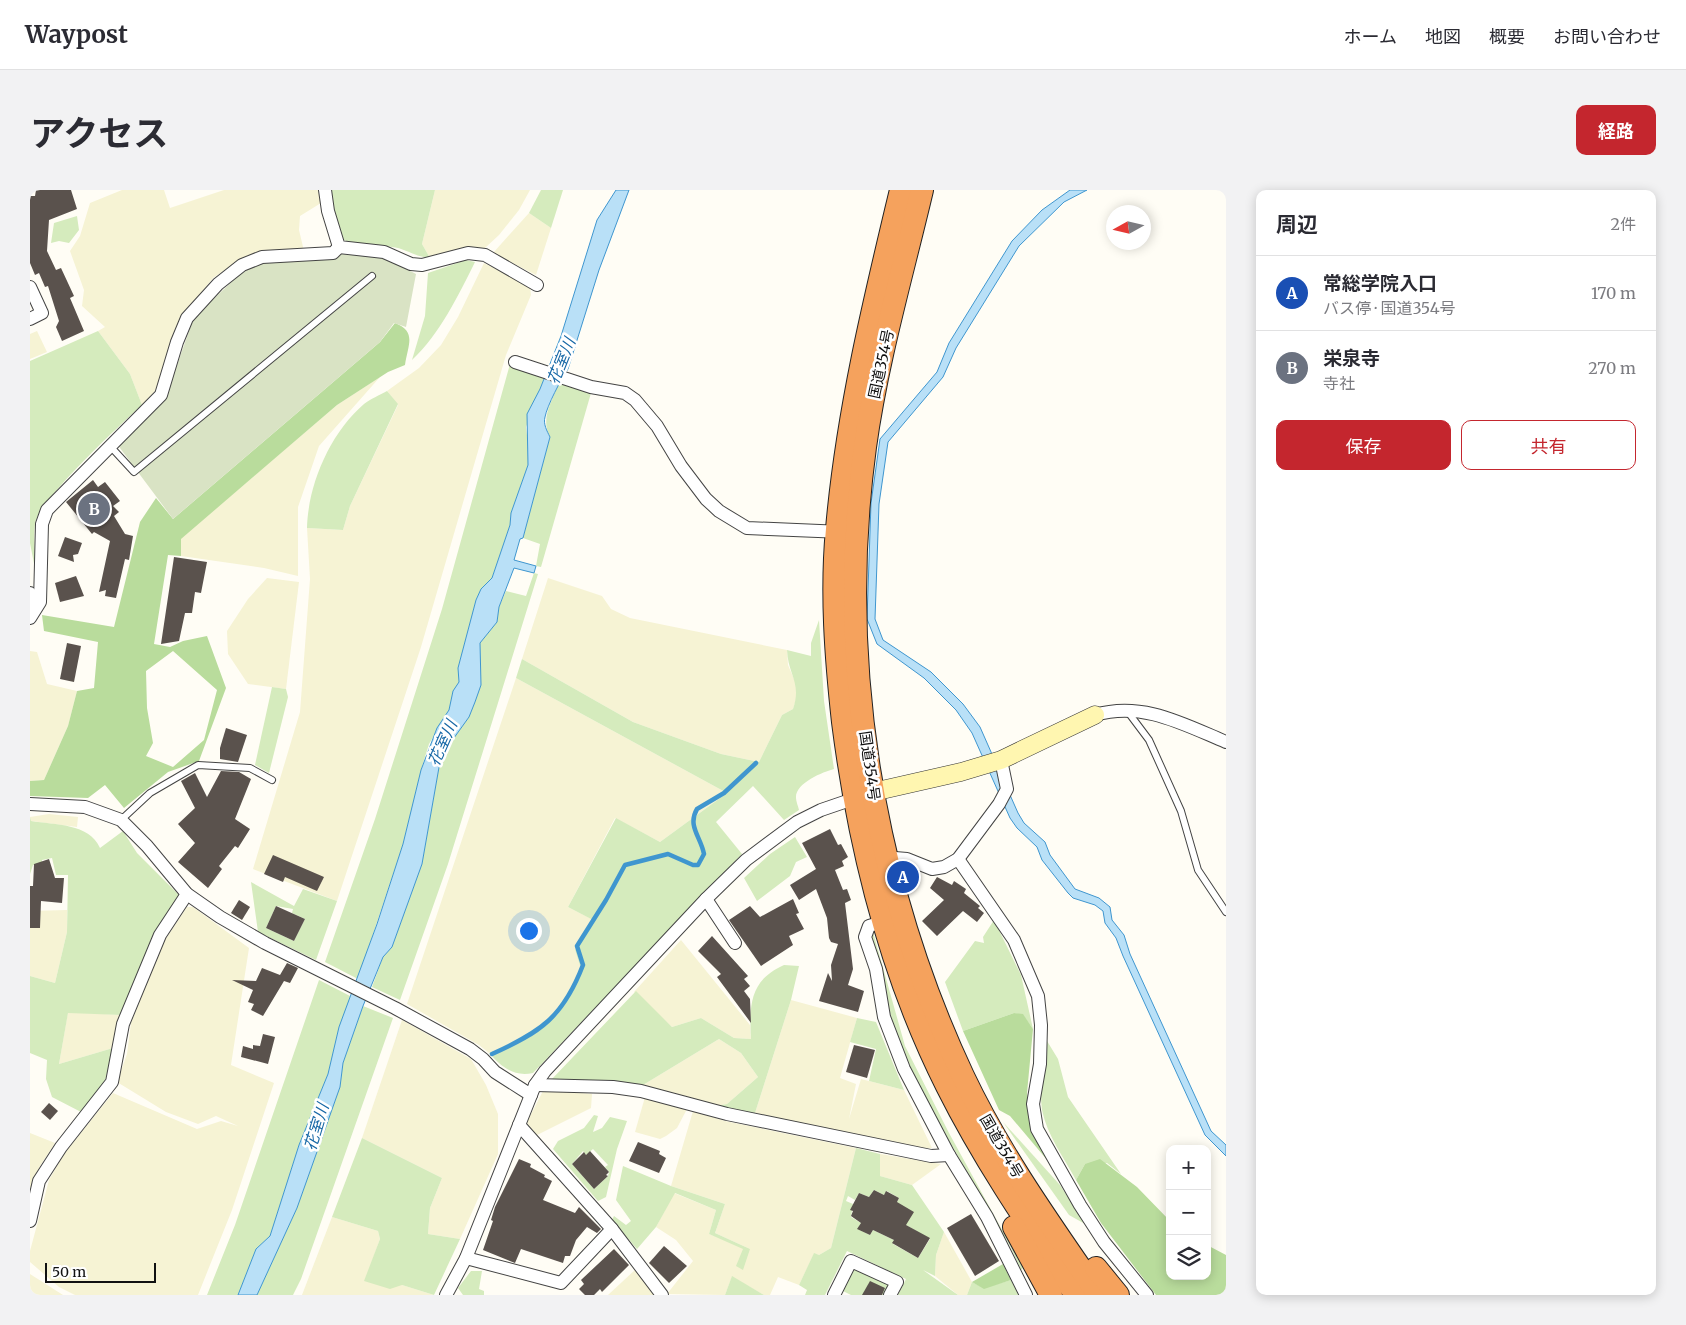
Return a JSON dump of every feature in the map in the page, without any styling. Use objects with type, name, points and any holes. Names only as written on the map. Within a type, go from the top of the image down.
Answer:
[{"type":"highway","name":"国道354号","points":[[901,190],[862,353],[846,444],[846,532],[836,648],[841,703],[877,859],[893,919],[911,1003],[945,1084],[1007,1194],[1076,1295]]},
{"type":"highway","name":"国道354号","points":[[846,532],[865,447],[882,354],[922,190]]},
{"type":"highway","name":"国道354号","points":[[893,919],[930,998],[963,1076],[1001,1148],[1033,1199],[1099,1295]]},
{"type":"highway","points":[[1007,1194],[1012,1224],[1051,1295]]},
{"type":"highway","points":[[1033,1199],[1056,1218],[1118,1295]]},
{"type":"street","points":[[325,190],[328,211],[339,247]]},
{"type":"street","points":[[339,247],[384,252],[411,264],[422,265],[468,253],[485,255],[537,285]]},
{"type":"street","points":[[30,618],[40,602],[42,524],[47,510],[109,445],[161,395],[177,342],[187,318],[218,284],[242,265],[262,257],[333,254],[339,247]]},
{"type":"street","points":[[30,287],[42,313],[30,319]]},
{"type":"street","points":[[515,362],[591,386],[625,393],[635,400],[657,426],[681,466],[706,499],[733,521],[747,528],[846,532]]},
{"type":"street","points":[[30,593],[30,608]]},
{"type":"street","points":[[446,1295],[466,1258],[533,1090],[563,1050],[706,899],[746,860],[773,838],[821,810],[864,796],[1001,760],[1095,715],[1126,709],[1154,712],[1226,742]]},
{"type":"street","points":[[877,859],[907,859],[932,869],[944,867],[958,859],[999,804],[1007,789],[1001,760]]},
{"type":"street","points":[[30,804],[85,807],[121,820],[147,846],[187,894],[250,935],[395,1008],[470,1049],[496,1072],[533,1090],[613,1087],[641,1091],[726,1114],[931,1156],[949,1155]]},
{"type":"street","points":[[958,859],[1014,940],[1038,996],[1041,1025],[1040,1064],[1033,1104],[1038,1129],[1080,1205],[1104,1242],[1147,1295]]},
{"type":"street","points":[[30,1221],[39,1180],[46,1168],[112,1082],[123,1024],[160,935],[187,894]]},
{"type":"street","points":[[706,899],[735,943]]},
{"type":"street","points":[[893,919],[869,926],[865,937],[876,969],[884,1017],[904,1068],[949,1155],[987,1217],[1026,1295]]},
{"type":"street","points":[[519,1125],[612,1229],[662,1295]]},
{"type":"street","points":[[466,1258],[561,1283],[612,1229]]},
{"type":"street","points":[[834,1295],[851,1261],[897,1282],[890,1295]]},
{"type":"lane","points":[[109,445],[134,472],[372,276]]},
{"type":"lane","points":[[1126,709],[1149,740],[1181,811],[1198,870],[1226,912]]},
{"type":"lane","points":[[121,820],[150,793],[198,765],[250,768],[272,780]]},
{"type":"shaded area","points":[[122,190],[164,190],[170,208],[224,190],[320,190],[321,203],[300,216],[299,230],[304,251],[237,262],[213,278],[186,312],[155,391],[142,405],[130,374],[98,331],[105,327],[82,306],[84,290],[70,251],[80,236],[90,203]]},
{"type":"shaded area","points":[[435,190],[530,190],[519,210],[499,235],[485,248],[430,258],[422,244]]},
{"type":"shaded area","points":[[529,213],[551,228],[536,275],[493,253]]},
{"type":"shaded area","points":[[484,263],[530,286],[531,295],[506,355],[421,647],[337,901],[253,869],[300,712],[310,579],[307,528],[343,530],[350,506],[398,405],[387,391],[419,368],[441,345],[458,317]]},
{"type":"shaded area","points":[[37,331],[47,352],[30,359],[30,334]]},
{"type":"shaded area","points":[[380,377],[319,446],[298,507],[298,576],[264,568],[181,556],[180,539],[337,405]]},
{"type":"shaded area","points":[[267,578],[299,582],[286,689],[248,684],[228,654],[227,631],[248,599]]},
{"type":"shaded area","points":[[548,578],[602,596],[611,609],[630,618],[787,650],[788,665],[797,686],[797,697],[793,709],[782,715],[759,762],[721,754],[633,722],[522,659]]},
{"type":"shaded area","points":[[30,651],[37,652],[47,684],[77,691],[68,726],[44,780],[30,781]]},
{"type":"shaded area","points":[[516,678],[727,793],[660,842],[615,818],[568,907],[596,921],[575,950],[582,972],[558,1014],[530,1037],[489,1053],[479,1045],[407,1004]]},
{"type":"shaded area","points":[[49,814],[78,817],[77,827],[31,821],[30,817]]},
{"type":"shaded area","points":[[187,907],[193,907],[249,948],[231,1065],[274,1083],[232,1210],[198,1295],[75,1295],[59,1287],[30,1262],[30,1251],[49,1180],[64,1154],[113,1093],[197,1129],[221,1121],[238,1126],[216,1116],[198,1124],[166,1112],[117,1082],[127,1054],[131,1023],[163,943]]},
{"type":"shaded area","points":[[67,910],[67,932],[55,983],[30,976],[30,911]]},
{"type":"shaded area","points":[[681,940],[750,1025],[751,1039],[734,1038],[701,1018],[672,1027],[634,992]]},
{"type":"shaded area","points":[[791,1000],[857,1018],[840,1078],[856,1084],[849,1119],[861,1079],[904,1090],[932,1148],[919,1148],[755,1113]]},
{"type":"shaded area","points":[[68,1012],[121,1015],[113,1048],[59,1064]]},
{"type":"shaded area","points":[[402,1020],[471,1059],[486,1085],[498,1114],[498,1154],[460,1239],[428,1234],[430,1208],[442,1178],[362,1138]]},
{"type":"shaded area","points":[[719,1039],[741,1053],[758,1077],[727,1104],[716,1106],[643,1085]]},
{"type":"shaded area","points":[[544,1089],[592,1094],[591,1108],[537,1135],[530,1130],[527,1122]]},
{"type":"shaded area","points":[[645,1097],[687,1109],[677,1128],[660,1139],[635,1132]]},
{"type":"shaded area","points":[[693,1111],[725,1121],[856,1148],[831,1248],[819,1255],[814,1254],[799,1285],[778,1277],[770,1295],[764,1295],[732,1277],[725,1295],[667,1294],[693,1261],[676,1240],[656,1227],[674,1193],[716,1210],[709,1234],[750,1249],[715,1233],[725,1204],[671,1186]]},
{"type":"shaded area","points":[[30,1133],[55,1143],[40,1166],[32,1187],[30,1187]]},
{"type":"shaded area","points":[[880,1154],[941,1164],[912,1185],[880,1176]]},
{"type":"shaded area","points":[[332,1217],[378,1231],[380,1239],[365,1281],[402,1285],[434,1295],[302,1295]]},
{"type":"shaded area","points":[[944,1232],[972,1282],[967,1295],[958,1295],[935,1276],[936,1255]]},
{"type":"shaded area","points":[[636,1269],[655,1295],[608,1295]]},
{"type":"shaded area","points":[[30,1274],[63,1295],[30,1295]]},
{"type":"green space","points":[[330,190],[435,190],[422,244],[430,258],[397,248],[360,244],[341,239],[332,209]]},
{"type":"green space","points":[[541,190],[563,190],[551,228],[529,213]]},
{"type":"green space","points":[[77,216],[79,230],[69,243],[59,241],[51,243],[54,223]]},
{"type":"green space","points":[[342,254],[383,257],[416,274],[406,327],[394,323],[380,342],[173,519],[117,444],[165,399],[194,317],[238,276],[259,262],[332,259]]},
{"type":"green space","points":[[466,260],[475,262],[455,301],[440,327],[412,360],[425,316],[428,273]]},
{"type":"green space","points":[[395,323],[406,330],[409,335],[409,345],[405,365],[388,372],[337,405],[181,539],[181,556],[168,555],[154,644],[170,647],[183,641],[207,636],[226,688],[199,761],[168,772],[124,808],[105,785],[88,798],[30,796],[30,781],[44,780],[68,726],[77,691],[94,688],[98,642],[44,631],[42,615],[114,627],[140,522],[156,498],[173,519],[380,342]],"holes":[[[173,651],[217,690],[204,740],[173,767],[146,756],[153,743],[147,708],[146,671]]]},
{"type":"green space","points":[[98,331],[130,374],[142,405],[65,481],[40,513],[34,530],[36,574],[30,543],[30,361]]},
{"type":"green space","points":[[510,364],[545,376],[526,427],[529,452],[528,465],[511,513],[510,525],[492,578],[481,589],[476,600],[458,668],[459,682],[453,691],[449,710],[429,744],[403,844],[358,979],[325,962],[375,819],[442,609]]},
{"type":"green space","points":[[559,383],[591,393],[541,567],[536,566],[540,544],[523,538],[550,437],[546,423],[548,410]]},
{"type":"green space","points":[[387,391],[398,404],[350,506],[343,530],[307,528],[312,495],[323,461],[331,445],[352,416],[364,404]]},
{"type":"green space","points":[[534,573],[538,574],[448,864],[400,1000],[372,987],[383,957],[392,947],[422,864],[441,756],[469,717],[475,702],[481,685],[480,643],[497,622],[499,607],[506,591],[526,596]]},
{"type":"green space","points":[[819,620],[824,701],[834,769],[810,779],[800,788],[796,798],[799,810],[784,820],[753,786],[716,822],[742,854],[533,1073],[520,1074],[503,1067],[489,1053],[530,1037],[558,1014],[582,972],[575,950],[595,921],[568,907],[616,818],[660,842],[727,793],[516,678],[522,659],[633,722],[721,754],[759,762],[782,715],[793,709],[796,692],[787,650],[811,656],[811,643]]},
{"type":"green space","points":[[272,687],[286,689],[288,697],[269,773],[255,765]]},
{"type":"green space","points":[[30,817],[31,821],[80,830],[95,840],[100,848],[123,831],[137,853],[180,896],[156,929],[121,1015],[68,1013],[59,1064],[113,1048],[105,1081],[81,1112],[52,1097],[46,1079],[47,1060],[30,1053],[30,976],[55,983],[67,932],[68,875],[56,875],[52,858],[42,860],[42,865],[33,865],[30,874]]},
{"type":"green space","points":[[795,837],[807,857],[796,862],[790,876],[757,901],[744,878],[770,854]]},
{"type":"green space","points":[[251,882],[294,906],[303,889],[337,901],[316,960],[258,932]],"holes":[[[276,906],[293,909],[292,913],[305,919],[294,941],[266,928]]]},
{"type":"green space","points":[[994,920],[1021,975],[1033,1029],[1023,1015],[1014,1013],[963,1031],[945,982],[975,941],[984,943],[983,937]]},
{"type":"green space","points":[[873,932],[905,1046],[949,1133],[1023,1268],[1021,1270],[1011,1248],[929,1106],[895,1032],[871,937]]},
{"type":"green space","points":[[784,965],[799,966],[791,1000],[755,1113],[716,1106],[727,1104],[758,1077],[741,1053],[719,1039],[643,1085],[552,1079],[636,991],[672,1027],[701,1018],[734,1038],[751,1039],[752,1005],[758,986],[764,978]]},
{"type":"green space","points":[[319,980],[352,997],[339,1027],[328,1074],[299,1145],[270,1236],[256,1249],[238,1295],[207,1295],[235,1225]]},
{"type":"green space","points":[[363,1006],[393,1018],[301,1279],[293,1295],[257,1295],[297,1208],[340,1087],[343,1063]]},
{"type":"green space","points":[[1014,1013],[1023,1014],[1033,1029],[1027,1093],[1032,1129],[1053,1167],[1010,1116],[999,1110],[963,1031]]},
{"type":"green space","points":[[857,1018],[876,1022],[904,1090],[869,1081],[876,1049],[850,1042]]},
{"type":"green space","points":[[1047,1041],[1058,1059],[1068,1097],[1121,1174],[1107,1163],[1085,1164],[1076,1180],[1056,1146],[1044,1119],[1041,1102],[1042,1076]]},
{"type":"green space","points":[[594,1115],[598,1116],[593,1132],[602,1128],[610,1117],[627,1121],[617,1149],[606,1197],[598,1201],[553,1149],[558,1141],[584,1128]],"holes":[[[593,1149],[608,1165],[605,1167],[609,1172],[608,1176],[594,1189],[572,1164],[583,1151],[586,1155]]]},
{"type":"green space","points":[[1003,1122],[1060,1185],[1085,1224],[1069,1215]]},
{"type":"green space","points":[[362,1138],[442,1178],[430,1208],[428,1234],[460,1239],[434,1295],[402,1285],[390,1289],[364,1281],[380,1239],[378,1231],[332,1217]]},
{"type":"green space","points":[[856,1148],[880,1154],[880,1176],[912,1185],[944,1232],[936,1255],[935,1276],[923,1270],[958,1295],[898,1295],[906,1279],[847,1251],[825,1295],[805,1295],[807,1290],[799,1285],[814,1253],[819,1255],[831,1248]],"holes":[[[874,1190],[884,1195],[887,1191],[899,1198],[897,1202],[906,1225],[930,1239],[918,1258],[893,1244],[894,1240],[873,1230],[870,1235],[858,1229],[861,1223],[851,1217],[853,1204],[846,1201],[848,1196],[855,1200],[859,1193],[869,1197]]]},
{"type":"green space","points":[[1100,1159],[1137,1187],[1166,1217],[1166,1280],[1211,1280],[1211,1247],[1226,1255],[1226,1295],[1156,1295],[1101,1223],[1076,1180],[1085,1164]]},
{"type":"green space","points":[[623,1166],[671,1186],[725,1204],[715,1233],[750,1249],[743,1270],[736,1266],[743,1249],[709,1234],[716,1210],[675,1193],[656,1227],[637,1249],[612,1220],[614,1216],[626,1225],[631,1221],[616,1200]]},
{"type":"green space","points":[[1003,1264],[1011,1280],[984,1289],[972,1282]]},
{"type":"green space","points":[[854,1269],[890,1284],[884,1295],[851,1295],[843,1291]]},
{"type":"green space","points":[[471,1271],[482,1271],[479,1289],[484,1291],[484,1295],[463,1295],[458,1288]]},
{"type":"green space","points":[[732,1276],[764,1295],[725,1295]]},
{"type":"green space","points":[[1011,1280],[1020,1295],[967,1295],[972,1282],[984,1288]]},
{"type":"water","name":"花室川","points":[[616,190],[629,190],[599,270],[568,369],[546,412],[545,422],[550,437],[523,538],[520,539],[514,560],[536,566],[534,573],[514,568],[499,607],[497,622],[480,643],[481,685],[469,717],[441,756],[422,864],[392,947],[383,957],[363,1006],[343,1063],[340,1087],[297,1208],[257,1295],[238,1295],[256,1249],[270,1236],[299,1145],[328,1074],[339,1027],[377,924],[403,844],[421,770],[437,728],[449,710],[453,691],[459,682],[458,668],[476,600],[481,589],[492,578],[510,525],[511,513],[528,465],[527,414],[540,389],[561,336],[597,220]]},
{"type":"water","points":[[1070,190],[1087,190],[1064,202],[1019,246],[956,348],[943,377],[888,442],[879,504],[875,619],[883,640],[931,672],[963,704],[980,727],[1024,823],[1045,842],[1050,855],[1075,889],[1099,898],[1110,907],[1112,920],[1124,935],[1130,954],[1211,1131],[1226,1145],[1226,1156],[1205,1135],[1116,938],[1105,923],[1103,911],[1095,905],[1073,898],[1068,893],[1042,860],[1037,847],[1017,828],[1010,818],[972,733],[956,710],[924,678],[877,644],[867,619],[871,503],[880,439],[937,372],[949,343],[1012,241],[1042,210]]},
{"type":"building","points":[[36,190],[71,190],[77,209],[49,220],[47,251],[56,270],[61,268],[74,296],[70,298],[84,331],[62,341],[56,327],[59,321],[48,286],[45,287],[39,273],[35,275],[30,263],[30,196],[35,196]]},
{"type":"building","points":[[93,480],[98,487],[105,482],[120,501],[113,506],[119,512],[114,516],[125,534],[133,536],[129,560],[125,559],[116,598],[105,596],[106,590],[99,592],[110,541],[94,532],[92,534],[66,502]]},
{"type":"building","points":[[65,537],[82,543],[78,554],[73,555],[74,562],[58,556]]},
{"type":"building","points":[[174,557],[207,562],[201,593],[195,592],[192,613],[185,613],[179,641],[161,644]]},
{"type":"building","points":[[76,576],[84,596],[60,602],[55,583]]},
{"type":"building","points":[[67,643],[81,646],[74,682],[60,679]]},
{"type":"building","points":[[226,728],[247,735],[238,762],[220,759],[220,748]]},
{"type":"building","points":[[221,771],[239,772],[251,779],[235,819],[250,829],[238,848],[235,846],[219,866],[222,869],[208,888],[178,862],[195,843],[178,824],[195,808],[181,781],[195,773],[207,797]]},
{"type":"building","points":[[830,829],[838,845],[841,844],[848,857],[842,861],[844,866],[835,870],[843,890],[847,889],[851,900],[845,903],[853,969],[848,985],[864,991],[858,1012],[819,1001],[828,973],[832,981],[831,965],[838,944],[831,942],[829,938],[827,918],[816,889],[799,900],[790,885],[816,869],[802,843]]},
{"type":"building","points":[[273,855],[324,877],[317,891],[285,877],[283,882],[264,874]]},
{"type":"building","points":[[49,859],[55,878],[64,878],[62,903],[41,901],[40,928],[30,928],[30,886],[33,886],[34,864]]},
{"type":"building","points":[[937,877],[952,885],[954,881],[966,889],[964,893],[980,906],[978,908],[984,913],[977,922],[963,911],[937,936],[922,921],[944,900],[930,888]]},
{"type":"building","points":[[793,899],[799,913],[796,914],[804,929],[789,936],[793,945],[761,966],[729,920],[750,906],[760,917]]},
{"type":"building","points":[[239,900],[250,907],[242,920],[231,913]]},
{"type":"building","points":[[276,906],[305,919],[294,941],[266,928]]},
{"type":"building","points":[[712,936],[748,976],[744,979],[750,986],[744,991],[750,999],[751,1023],[717,977],[721,974],[698,951]]},
{"type":"building","points":[[287,963],[298,968],[290,983],[284,981],[263,1016],[251,1010],[254,1004],[248,1002],[253,990],[232,980],[256,981],[262,968],[280,975]]},
{"type":"building","points":[[263,1034],[275,1037],[268,1064],[241,1057],[243,1046],[253,1049],[253,1045],[260,1046]]},
{"type":"building","points":[[854,1045],[875,1050],[867,1078],[846,1072]]},
{"type":"building","points":[[49,1103],[58,1111],[50,1120],[41,1112]]},
{"type":"building","points":[[638,1142],[660,1151],[659,1154],[666,1158],[659,1173],[629,1161]]},
{"type":"building","points":[[590,1151],[609,1172],[606,1175],[608,1176],[594,1189],[572,1164],[584,1152],[586,1155]]},
{"type":"building","points":[[519,1159],[531,1164],[530,1167],[552,1181],[543,1200],[575,1213],[579,1207],[601,1229],[597,1233],[587,1227],[576,1240],[570,1256],[565,1256],[563,1263],[521,1249],[515,1263],[483,1250],[493,1221],[491,1220],[495,1207]]},
{"type":"building","points":[[874,1190],[884,1195],[886,1191],[899,1198],[897,1202],[914,1212],[906,1225],[930,1238],[918,1258],[892,1243],[894,1240],[873,1230],[870,1235],[857,1229],[861,1223],[851,1216],[853,1211],[850,1210],[859,1193],[869,1197]]},
{"type":"building","points":[[971,1214],[999,1261],[975,1276],[947,1228]]},
{"type":"building","points":[[664,1246],[687,1266],[669,1283],[649,1263]]},
{"type":"building","points":[[614,1249],[629,1265],[602,1292],[600,1289],[594,1295],[585,1295],[579,1289],[584,1284],[581,1280]]},
{"type":"building","points":[[870,1281],[885,1288],[882,1295],[862,1295]]},
{"type":"waterway","points":[[492,1054],[537,1030],[548,1021],[567,998],[583,965],[577,946],[625,865],[668,854],[693,865],[698,865],[704,854],[693,821],[697,809],[724,793],[756,763]]},
{"type":"place","name":"栄泉寺","points":[[94,509]]},
{"type":"place","name":"常総学院入口","points":[[903,877]]}]
